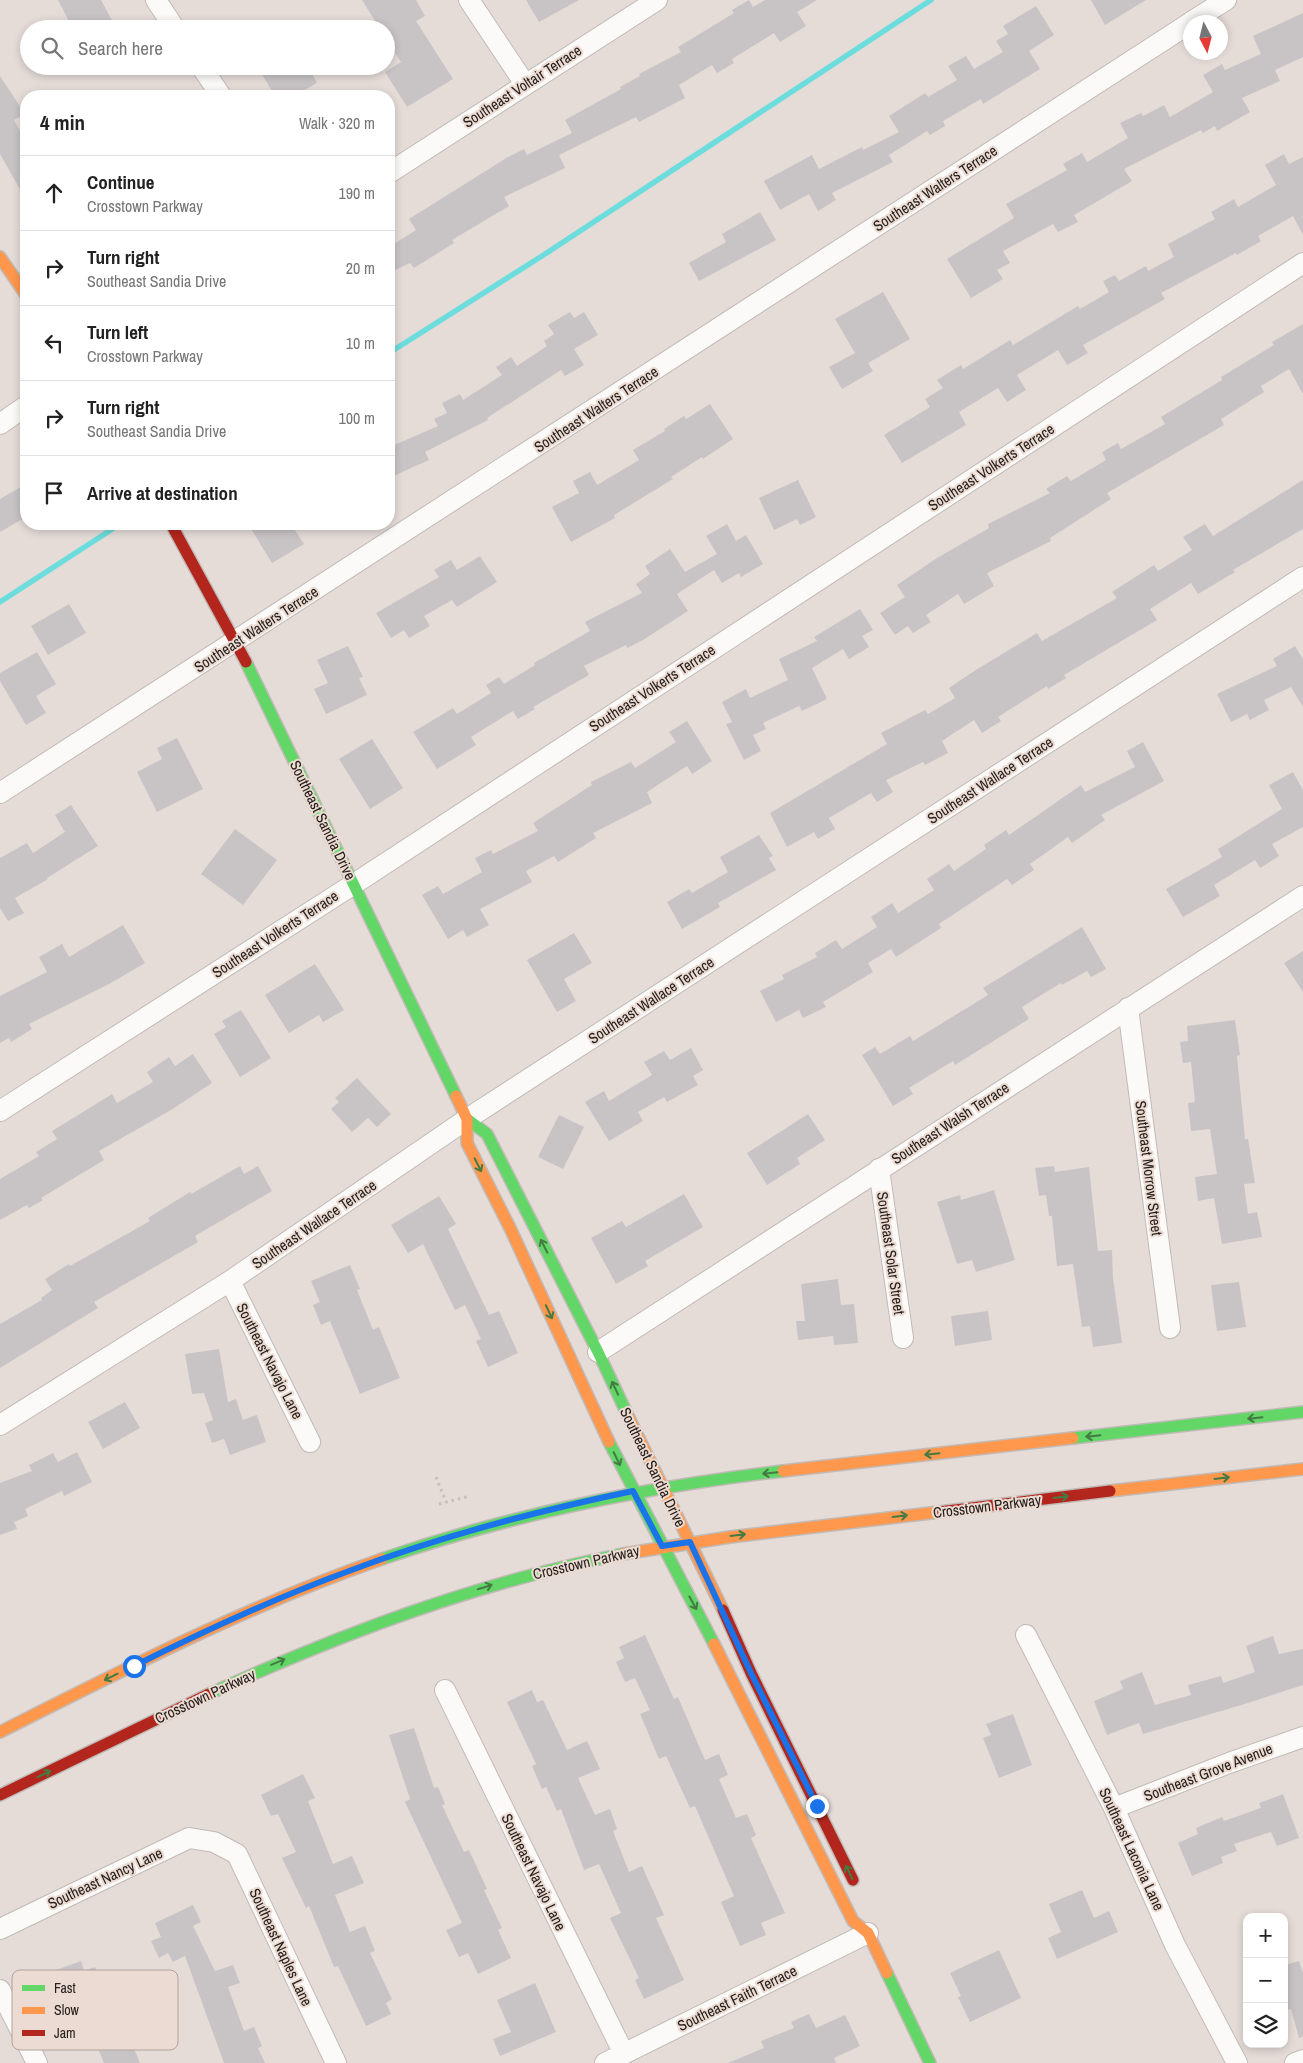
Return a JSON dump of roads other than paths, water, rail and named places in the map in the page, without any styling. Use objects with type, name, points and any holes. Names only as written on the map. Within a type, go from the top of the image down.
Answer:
[{"type":"main road","points":[[0,257],[20,286]]},
{"type":"main road","name":"Southeast Sandia Drive","points":[[174,530],[236,642],[467,1119],[467,1142],[510,1228],[633,1491],[695,1605],[716,1651],[853,1921],[868,1926],[930,2063]]},
{"type":"main road","name":"Southeast Sandia Drive","points":[[467,1119],[487,1134],[598,1352],[751,1673],[860,1895]]},
{"type":"main road","points":[[0,1732],[193,1636],[349,1570],[462,1534],[569,1506],[662,1486],[1303,1412]]},
{"type":"main road","name":"Crosstown Parkway","points":[[0,1795],[234,1681],[338,1637],[490,1585],[557,1568],[690,1542],[1303,1468]]},
{"type":"street","points":[[156,0],[169,20]]},
{"type":"street","points":[[469,0],[525,84]]},
{"type":"street","name":"Southeast Voltair Terrace","points":[[395,169],[656,0]]},
{"type":"street","name":"Southeast Walters Terrace","points":[[1203,15],[1226,0]]},
{"type":"street","name":"Southeast Walters Terrace","points":[[0,793],[1183,28]]},
{"type":"street","points":[[206,75],[217,90]]},
{"type":"street","name":"Southeast Volkerts Terrace","points":[[0,1111],[354,884],[1303,263]]},
{"type":"street","points":[[0,424],[20,410]]},
{"type":"street","name":"Southeast Wallace Terrace","points":[[0,1425],[230,1281],[467,1119],[1303,577]]},
{"type":"street","name":"Southeast Walsh Terrace","points":[[598,1352],[1303,896]]},
{"type":"street","name":"Southeast Morrow Street","points":[[1128,1008],[1170,1328]]},
{"type":"street","name":"Southeast Solar Street","points":[[879,1169],[903,1338]]},
{"type":"street","name":"Southeast Navajo Lane","points":[[230,1281],[310,1442]]},
{"type":"street","name":"Southeast Laconia Lane","points":[[1026,1635],[1114,1808],[1175,1945],[1237,2063]]},
{"type":"street","name":"Southeast Navajo Lane","points":[[445,1690],[624,2054]]},
{"type":"street","name":"Southeast Grove Avenue","points":[[1114,1808],[1228,1762],[1303,1737]]},
{"type":"street","name":"Southeast Nancy Lane","points":[[0,1929],[189,1838],[214,1842]]},
{"type":"street","name":"Southeast Naples Lane","points":[[214,1842],[237,1854],[336,2063]]},
{"type":"street","name":"Southeast Faith Terrace","points":[[605,2063],[868,1926]]},
{"type":"street","points":[[0,1990],[12,2014]]},
{"type":"street","points":[[30,2050],[37,2063]]},
{"type":"street","points":[[1295,2063],[1303,2060]]},
{"type":"waterway","points":[[395,349],[542,256],[931,0]]},
{"type":"waterway","points":[[0,602],[111,530]]}]
